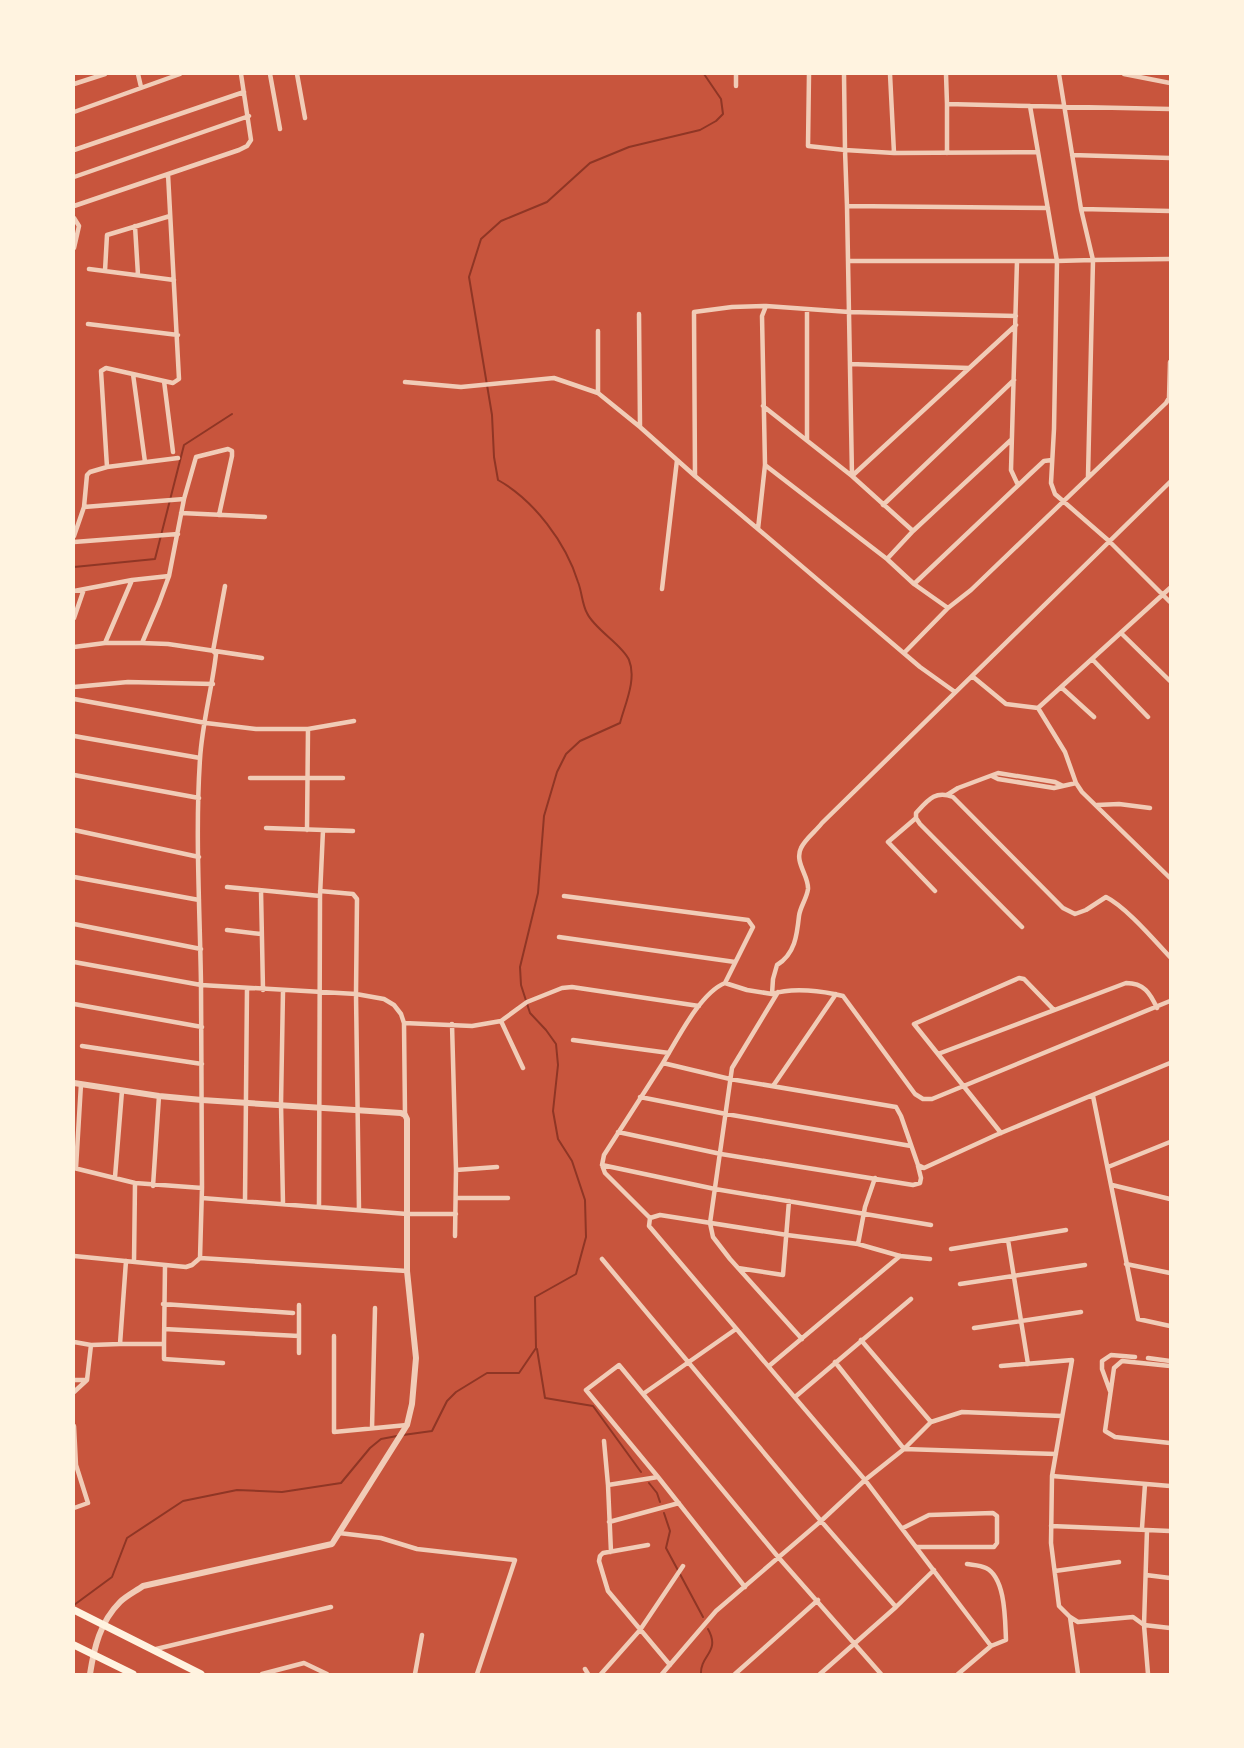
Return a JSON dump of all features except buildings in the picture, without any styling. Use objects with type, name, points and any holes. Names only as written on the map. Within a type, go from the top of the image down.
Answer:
[{"type":"main road","points":[[74,1610],[201,1674]]},
{"type":"main road","points":[[74,1645],[133,1674]]},
{"type":"street","points":[[74,84],[105,74]]},
{"type":"street","points":[[138,74],[141,87]]},
{"type":"street","points":[[74,112],[180,74]]},
{"type":"street","points":[[74,206],[247,146],[251,140],[249,116],[241,74]]},
{"type":"street","points":[[270,74],[280,129]]},
{"type":"street","points":[[297,74],[305,118]]},
{"type":"street","points":[[735,86],[736,74]]},
{"type":"street","points":[[809,74],[808,146],[894,153],[1038,152]]},
{"type":"street","points":[[844,74],[852,476]]},
{"type":"street","points":[[890,74],[894,153]]},
{"type":"street","points":[[946,74],[947,153]]},
{"type":"street","points":[[1059,74],[1081,209],[1093,260],[1088,477]]},
{"type":"street","points":[[1124,74],[1170,83]]},
{"type":"street","points":[[74,150],[244,92]]},
{"type":"street","points":[[947,104],[1170,109]]},
{"type":"street","points":[[1030,106],[1057,261],[1051,483],[1055,494],[1109,541],[1170,602]]},
{"type":"street","points":[[74,177],[249,116]]},
{"type":"street","points":[[1072,156],[1170,158]]},
{"type":"street","points":[[107,466],[101,371],[106,368],[173,383],[179,379],[168,174]]},
{"type":"street","points":[[847,206],[1048,208]]},
{"type":"street","points":[[1081,209],[1170,211]]},
{"type":"street","points":[[105,271],[107,235],[170,216]]},
{"type":"street","points":[[74,218],[79,226],[74,248]]},
{"type":"street","points":[[135,226],[138,275]]},
{"type":"street","points":[[848,261],[1170,259]]},
{"type":"street","points":[[1017,261],[1011,470],[1018,485]]},
{"type":"street","points":[[88,269],[174,280]]},
{"type":"street","points":[[695,476],[693,312],[766,306],[849,312],[1016,316]]},
{"type":"street","points":[[758,530],[765,465],[762,316],[766,306]]},
{"type":"street","points":[[807,309],[807,440]]},
{"type":"street","points":[[639,314],[640,427]]},
{"type":"street","points":[[88,324],[177,335]]},
{"type":"street","points":[[852,476],[1016,325]]},
{"type":"street","points":[[598,331],[598,393]]},
{"type":"street","points":[[904,653],[948,608],[971,590],[1169,398],[1170,362]]},
{"type":"street","points":[[850,364],[969,368]]},
{"type":"street","points":[[133,374],[145,462]]},
{"type":"street","points":[[405,382],[460,387],[554,378],[598,393],[904,653],[955,692]]},
{"type":"street","points":[[883,505],[1015,380]]},
{"type":"street","points":[[164,381],[173,452]]},
{"type":"street","points":[[763,406],[852,476],[913,531]]},
{"type":"street","points":[[887,559],[913,531],[1012,439]]},
{"type":"street","points":[[142,643],[169,576],[184,499],[196,456],[228,449],[232,451],[232,456],[219,514]]},
{"type":"street","points":[[74,536],[84,507],[87,475],[90,472],[107,466],[178,458]]},
{"type":"street","points":[[662,589],[677,460]]},
{"type":"street","points":[[914,584],[1044,461],[1052,460]]},
{"type":"street","points":[[765,465],[887,559],[914,584],[948,608]]},
{"type":"street","points":[[772,994],[777,965],[786,960],[795,943],[799,915],[808,888],[799,858],[800,848],[822,823],[1170,482]]},
{"type":"street","points":[[84,507],[184,499]]},
{"type":"street","points":[[181,513],[265,517]]},
{"type":"street","points":[[74,542],[178,534]]},
{"type":"street","points":[[74,591],[132,580],[169,576]]},
{"type":"street","points":[[105,643],[132,580]]},
{"type":"street","points":[[200,1258],[202,1027],[200,758],[213,684],[216,654],[213,651],[225,586]]},
{"type":"street","points":[[972,676],[1006,704],[1038,708],[1170,588]]},
{"type":"street","points":[[74,618],[84,589]]},
{"type":"street","points":[[1121,633],[1170,681]]},
{"type":"street","points":[[74,647],[105,643],[168,644],[262,658]]},
{"type":"street","points":[[1092,659],[1148,717]]},
{"type":"street","points":[[74,687],[128,682],[213,684]]},
{"type":"street","points":[[1061,687],[1094,717]]},
{"type":"street","points":[[74,699],[206,723],[255,729],[308,729],[354,721]]},
{"type":"street","points":[[1038,708],[1065,752],[1076,783],[1082,792],[1170,878]]},
{"type":"street","points":[[307,830],[308,729]]},
{"type":"street","points":[[74,736],[200,758]]},
{"type":"street","points":[[947,795],[958,788],[1005,773],[1055,782],[1063,786],[1076,783]]},
{"type":"street","points":[[74,775],[199,798]]},
{"type":"street","points":[[250,778],[343,778]]},
{"type":"street","points":[[1022,927],[920,824],[916,813],[932,796],[940,794],[953,797],[1064,908],[1076,914],[1106,897],[1114,901],[1170,957]]},
{"type":"street","points":[[1097,805],[1119,804],[1150,808]]},
{"type":"street","points":[[916,818],[888,842],[935,891]]},
{"type":"street","points":[[266,828],[353,831]]},
{"type":"street","points":[[74,830],[199,857]]},
{"type":"street","points":[[319,1207],[322,830]]},
{"type":"street","points":[[74,877],[200,900]]},
{"type":"street","points":[[227,887],[261,891],[353,894],[357,899],[359,1210]]},
{"type":"street","points":[[261,891],[263,990]]},
{"type":"street","points":[[564,896],[748,920],[753,927],[725,983]]},
{"type":"street","points":[[74,924],[201,949]]},
{"type":"street","points":[[227,930],[261,934]]},
{"type":"street","points":[[559,937],[735,962]]},
{"type":"street","points":[[74,962],[201,986],[356,994],[384,999],[394,1005],[404,1023],[408,1271],[416,1358],[412,1404],[407,1425],[332,1544],[143,1586],[120,1602],[103,1625],[93,1655],[90,1674]]},
{"type":"street","points":[[1001,1133],[914,1024],[1015,979],[1024,979],[1053,1010]]},
{"type":"street","points":[[650,1218],[605,1173],[602,1165],[604,1155],[700,1002],[717,986],[725,983],[747,990],[772,994],[807,991],[843,996],[915,1094],[923,1100],[932,1100],[1170,1001]]},
{"type":"street","points":[[938,1054],[1126,983],[1142,986],[1149,992],[1157,1008]]},
{"type":"street","points":[[404,1023],[472,1026],[501,1021],[526,1002],[552,991],[572,987],[699,1006]]},
{"type":"street","points":[[245,1201],[247,989]]},
{"type":"street","points":[[283,991],[281,1104],[283,1204]]},
{"type":"street","points":[[778,992],[732,1068],[710,1223],[713,1237],[802,1339]]},
{"type":"street","points":[[774,1086],[836,994]]},
{"type":"street","points":[[74,1004],[202,1027]]},
{"type":"street","points":[[501,1021],[523,1068]]},
{"type":"street","points":[[452,1024],[456,1170],[455,1236]]},
{"type":"street","points":[[573,1040],[669,1053]]},
{"type":"street","points":[[82,1046],[202,1064]]},
{"type":"street","points":[[618,1132],[721,1154],[913,1185],[920,1183],[918,1165],[896,1107],[730,1078],[663,1063]]},
{"type":"street","points":[[918,1165],[924,1168],[1001,1133],[1170,1063]]},
{"type":"street","points":[[202,1188],[135,1184],[75,1168],[77,1084],[159,1096],[405,1115]]},
{"type":"street","points":[[115,1177],[122,1091]]},
{"type":"street","points":[[153,1186],[159,1096]]},
{"type":"street","points":[[1093,1096],[1138,1319],[1170,1326]]},
{"type":"street","points":[[640,1097],[911,1146]]},
{"type":"street","points":[[1108,1167],[1170,1142]]},
{"type":"street","points":[[602,1165],[715,1189],[931,1225]]},
{"type":"street","points":[[456,1170],[497,1167]]},
{"type":"street","points":[[858,1244],[863,1214],[875,1178]]},
{"type":"street","points":[[134,1262],[135,1184]]},
{"type":"street","points":[[1112,1185],[1170,1199]]},
{"type":"street","points":[[202,1198],[407,1214],[456,1214]]},
{"type":"street","points":[[456,1198],[508,1198]]},
{"type":"street","points":[[738,1268],[783,1275],[789,1201]]},
{"type":"street","points":[[650,1218],[660,1215],[858,1244],[900,1256],[930,1259]]},
{"type":"street","points":[[650,1218],[649,1226],[866,1480],[991,1646]]},
{"type":"street","points":[[951,1249],[1066,1230]]},
{"type":"street","points":[[1008,1240],[1028,1364]]},
{"type":"street","points":[[74,1256],[186,1267],[200,1258],[408,1271]]},
{"type":"street","points":[[769,1366],[900,1256]]},
{"type":"street","points":[[602,1259],[821,1521],[897,1607]]},
{"type":"street","points":[[120,1344],[126,1261]]},
{"type":"street","points":[[1126,1264],[1170,1273]]},
{"type":"street","points":[[960,1284],[1085,1265]]},
{"type":"street","points":[[165,1266],[164,1359],[223,1363]]},
{"type":"street","points":[[795,1397],[910,1299]]},
{"type":"street","points":[[163,1304],[293,1313]]},
{"type":"street","points":[[299,1305],[299,1353]]},
{"type":"street","points":[[372,1428],[375,1308]]},
{"type":"street","points":[[974,1328],[1081,1312]]},
{"type":"street","points":[[164,1329],[299,1336]]},
{"type":"street","points":[[643,1394],[736,1329]]},
{"type":"street","points":[[334,1336],[334,1432],[407,1425]]},
{"type":"street","points":[[861,1340],[931,1422]]},
{"type":"street","points":[[74,1342],[91,1345],[164,1344]]},
{"type":"street","points":[[74,1392],[87,1380],[91,1345]]},
{"type":"street","points":[[1111,1392],[1102,1369],[1102,1361],[1106,1356],[1112,1355],[1135,1357]]},
{"type":"street","points":[[1148,1358],[1170,1361]]},
{"type":"street","points":[[1001,1366],[1072,1360],[1052,1476],[1051,1526],[1059,1605],[1078,1622],[1133,1617],[1144,1625],[1170,1628]]},
{"type":"street","points":[[1170,1366],[1122,1361],[1114,1368],[1105,1431],[1110,1435],[1170,1443]]},
{"type":"street","points":[[835,1362],[904,1449],[1056,1454]]},
{"type":"street","points":[[745,1587],[586,1390],[619,1365],[779,1558],[818,1600],[880,1674]]},
{"type":"street","points":[[74,1380],[87,1380]]},
{"type":"street","points":[[662,1674],[716,1611],[904,1449],[931,1422],[962,1412],[1062,1416]]},
{"type":"street","points":[[74,1426],[76,1465],[88,1503],[74,1508]]},
{"type":"street","points":[[604,1441],[611,1552]]},
{"type":"street","points":[[1052,1476],[1170,1486]]},
{"type":"street","points":[[608,1485],[658,1477]]},
{"type":"street","points":[[1145,1484],[1144,1625],[1148,1674]]},
{"type":"street","points":[[609,1522],[679,1503]]},
{"type":"street","points":[[903,1528],[929,1515],[993,1513],[997,1516],[998,1543],[993,1547],[917,1547]]},
{"type":"street","points":[[1051,1526],[1170,1531]]},
{"type":"street","points":[[339,1533],[381,1538],[417,1549],[515,1560],[477,1674]]},
{"type":"street","points":[[648,1545],[603,1553],[600,1556],[608,1591],[670,1665]]},
{"type":"street","points":[[1055,1571],[1119,1562]]},
{"type":"street","points":[[958,1674],[991,1646],[1006,1640],[1005,1603],[994,1576],[986,1568],[966,1564]]},
{"type":"street","points":[[601,1674],[640,1630],[683,1566]]},
{"type":"street","points":[[820,1674],[897,1607],[934,1570]]},
{"type":"street","points":[[1146,1575],[1170,1578]]},
{"type":"street","points":[[735,1674],[818,1600]]},
{"type":"street","points":[[152,1650],[331,1607]]},
{"type":"street","points":[[1070,1617],[1078,1674]]},
{"type":"street","points":[[415,1674],[422,1635]]},
{"type":"street","points":[[262,1674],[304,1662],[327,1674]]},
{"type":"waterway","points":[[403,1435],[432,1431],[447,1401],[456,1392],[487,1373],[519,1373],[536,1348],[535,1297],[576,1274],[586,1237],[585,1200],[572,1161],[558,1139],[553,1111],[558,1065],[556,1044],[530,1013],[521,985],[520,967],[538,893],[544,816],[557,772],[566,754],[580,741],[620,723],[632,675],[626,654],[587,613],[573,567],[557,538],[524,499],[498,480],[494,457],[492,415],[469,277],[481,239],[501,221],[547,202],[590,163],[629,147],[700,130],[716,121],[723,114],[721,99],[704,74]]},
{"type":"waterway","points":[[74,567],[155,559],[184,445],[232,414]]},
{"type":"waterway","points":[[537,1349],[545,1398],[593,1406],[641,1472]]},
{"type":"waterway","points":[[74,1605],[112,1577],[127,1538],[183,1501],[237,1490],[282,1492],[341,1483],[370,1448],[381,1439],[397,1436]]},
{"type":"waterway","points":[[649,1483],[657,1493],[660,1502]]},
{"type":"waterway","points":[[664,1513],[670,1531],[666,1548],[703,1617]]},
{"type":"waterway","points":[[701,1674],[712,1643],[708,1629]]}]
